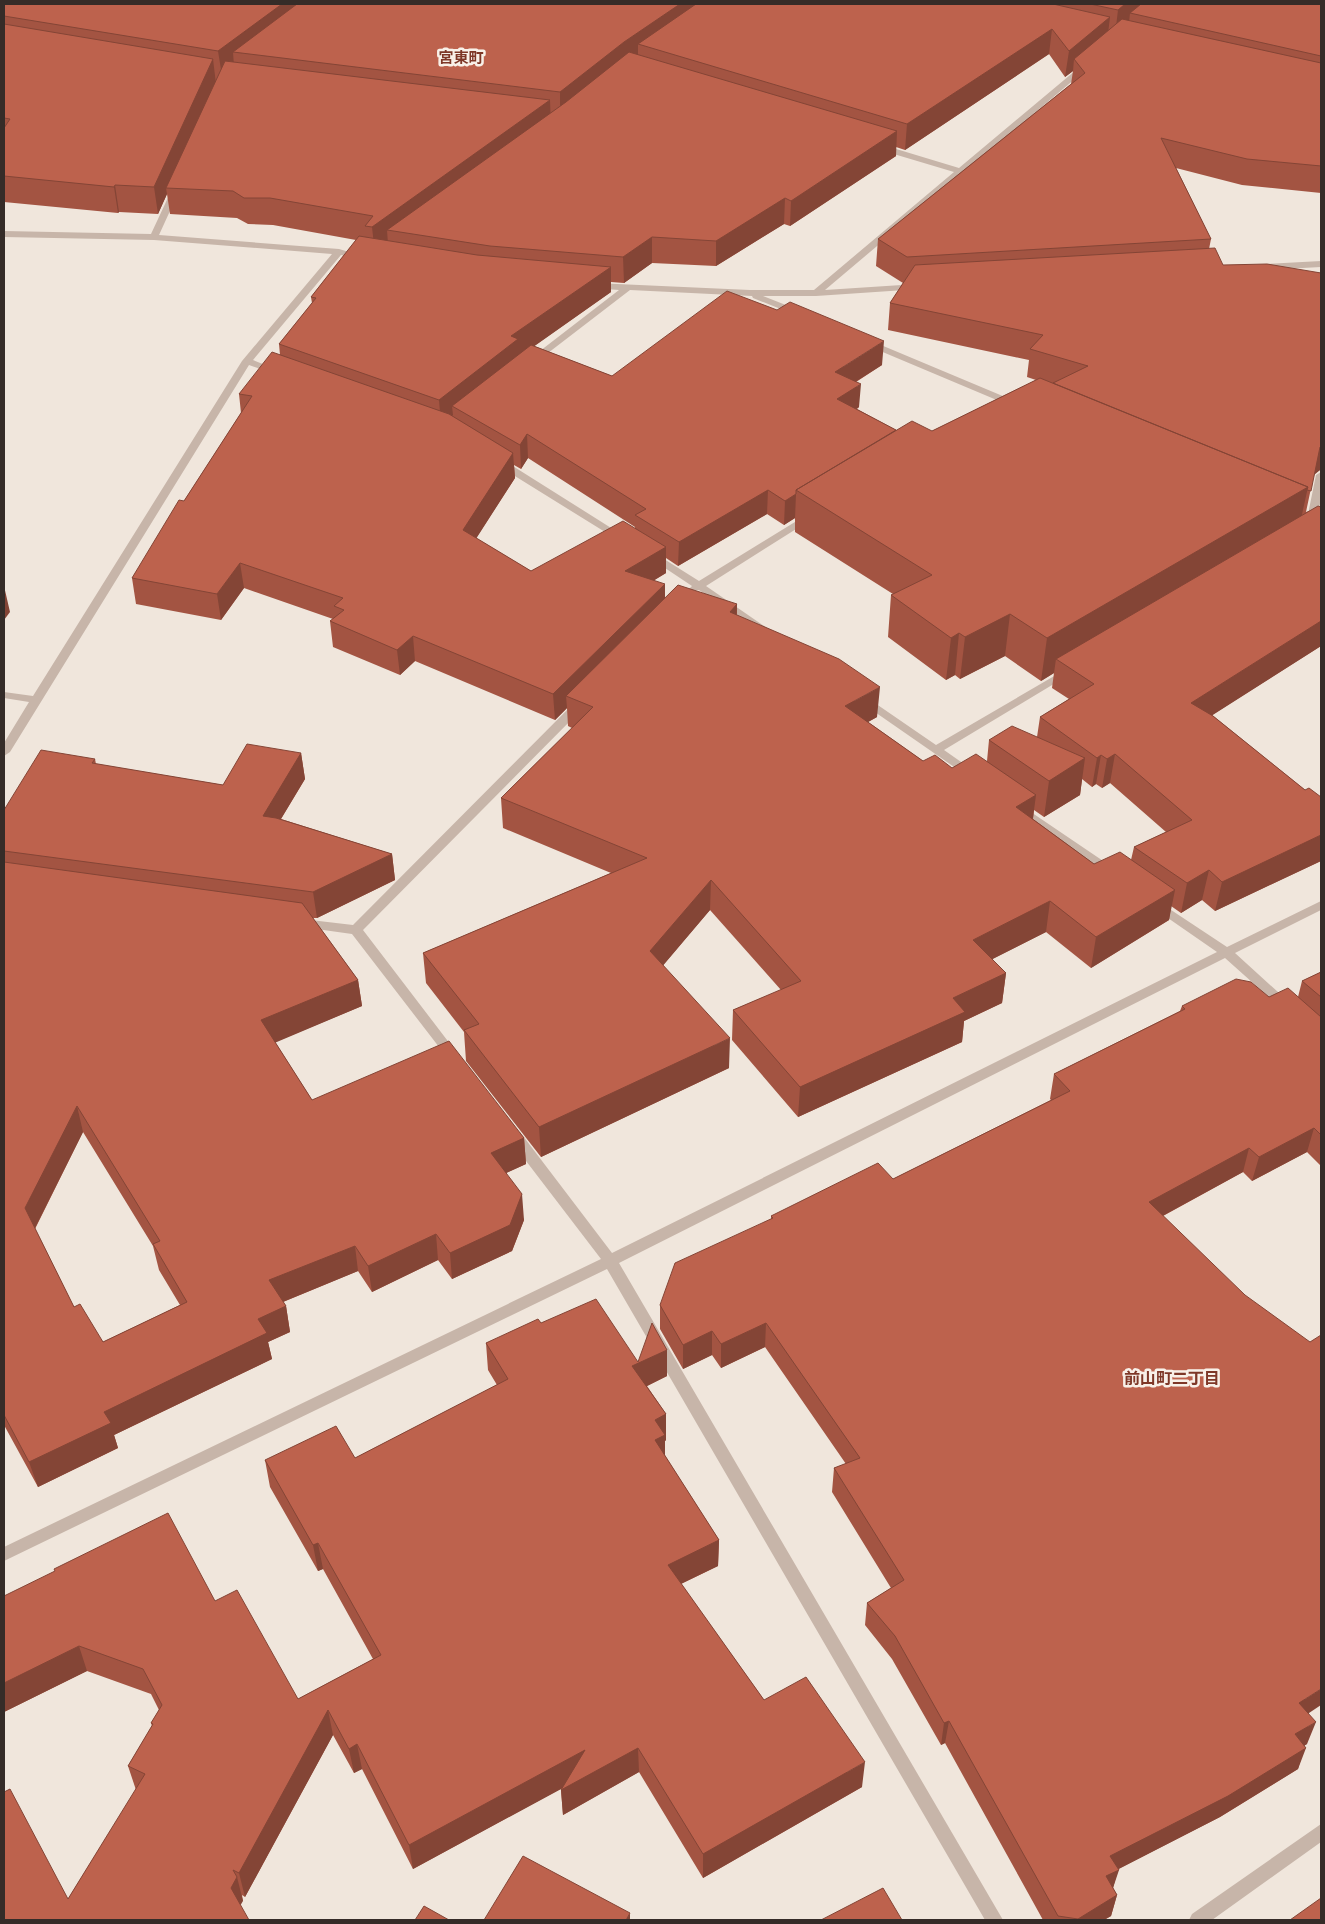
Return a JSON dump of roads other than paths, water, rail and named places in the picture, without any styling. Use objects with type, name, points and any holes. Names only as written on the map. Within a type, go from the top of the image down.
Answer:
[{"type":"street","points":[[816,293],[1094,59]]},
{"type":"street","points":[[874,146],[959,171]]},
{"type":"street","points":[[154,237],[181,176]]},
{"type":"street","points":[[4,234],[154,237],[339,252],[376,259]]},
{"type":"street","points":[[4,752],[247,361],[339,252]]},
{"type":"street","points":[[1252,268],[1321,264]]},
{"type":"street","points":[[584,286],[750,293],[816,293],[925,287]]},
{"type":"street","points":[[527,365],[627,288]]},
{"type":"street","points":[[750,293],[804,316]]},
{"type":"street","points":[[858,338],[997,401],[1028,410]]},
{"type":"street","points":[[247,361],[285,374]]},
{"type":"street","points":[[489,455],[698,585],[772,636]]},
{"type":"street","points":[[1321,475],[1304,528],[1321,532]]},
{"type":"street","points":[[684,599],[698,585],[816,512]]},
{"type":"street","points":[[936,750],[1080,664]]},
{"type":"street","points":[[854,693],[976,778]]},
{"type":"street","points":[[4,695],[36,700]]},
{"type":"street","points":[[356,930],[587,698]]},
{"type":"street","points":[[1008,801],[1122,880]]},
{"type":"street","points":[[1146,896],[1227,953],[1292,1011]]},
{"type":"street","points":[[4,1554],[610,1261],[1321,905]]},
{"type":"street","points":[[288,921],[356,930],[465,1072]]},
{"type":"street","points":[[508,1127],[610,1261],[994,1920]]},
{"type":"street","points":[[1198,1920],[1321,1832]]},
{"type":"district","name":"宮東町","points":[[461,57]]},
{"type":"district","name":"前山町二丁目","points":[[1172,1378]]}]
